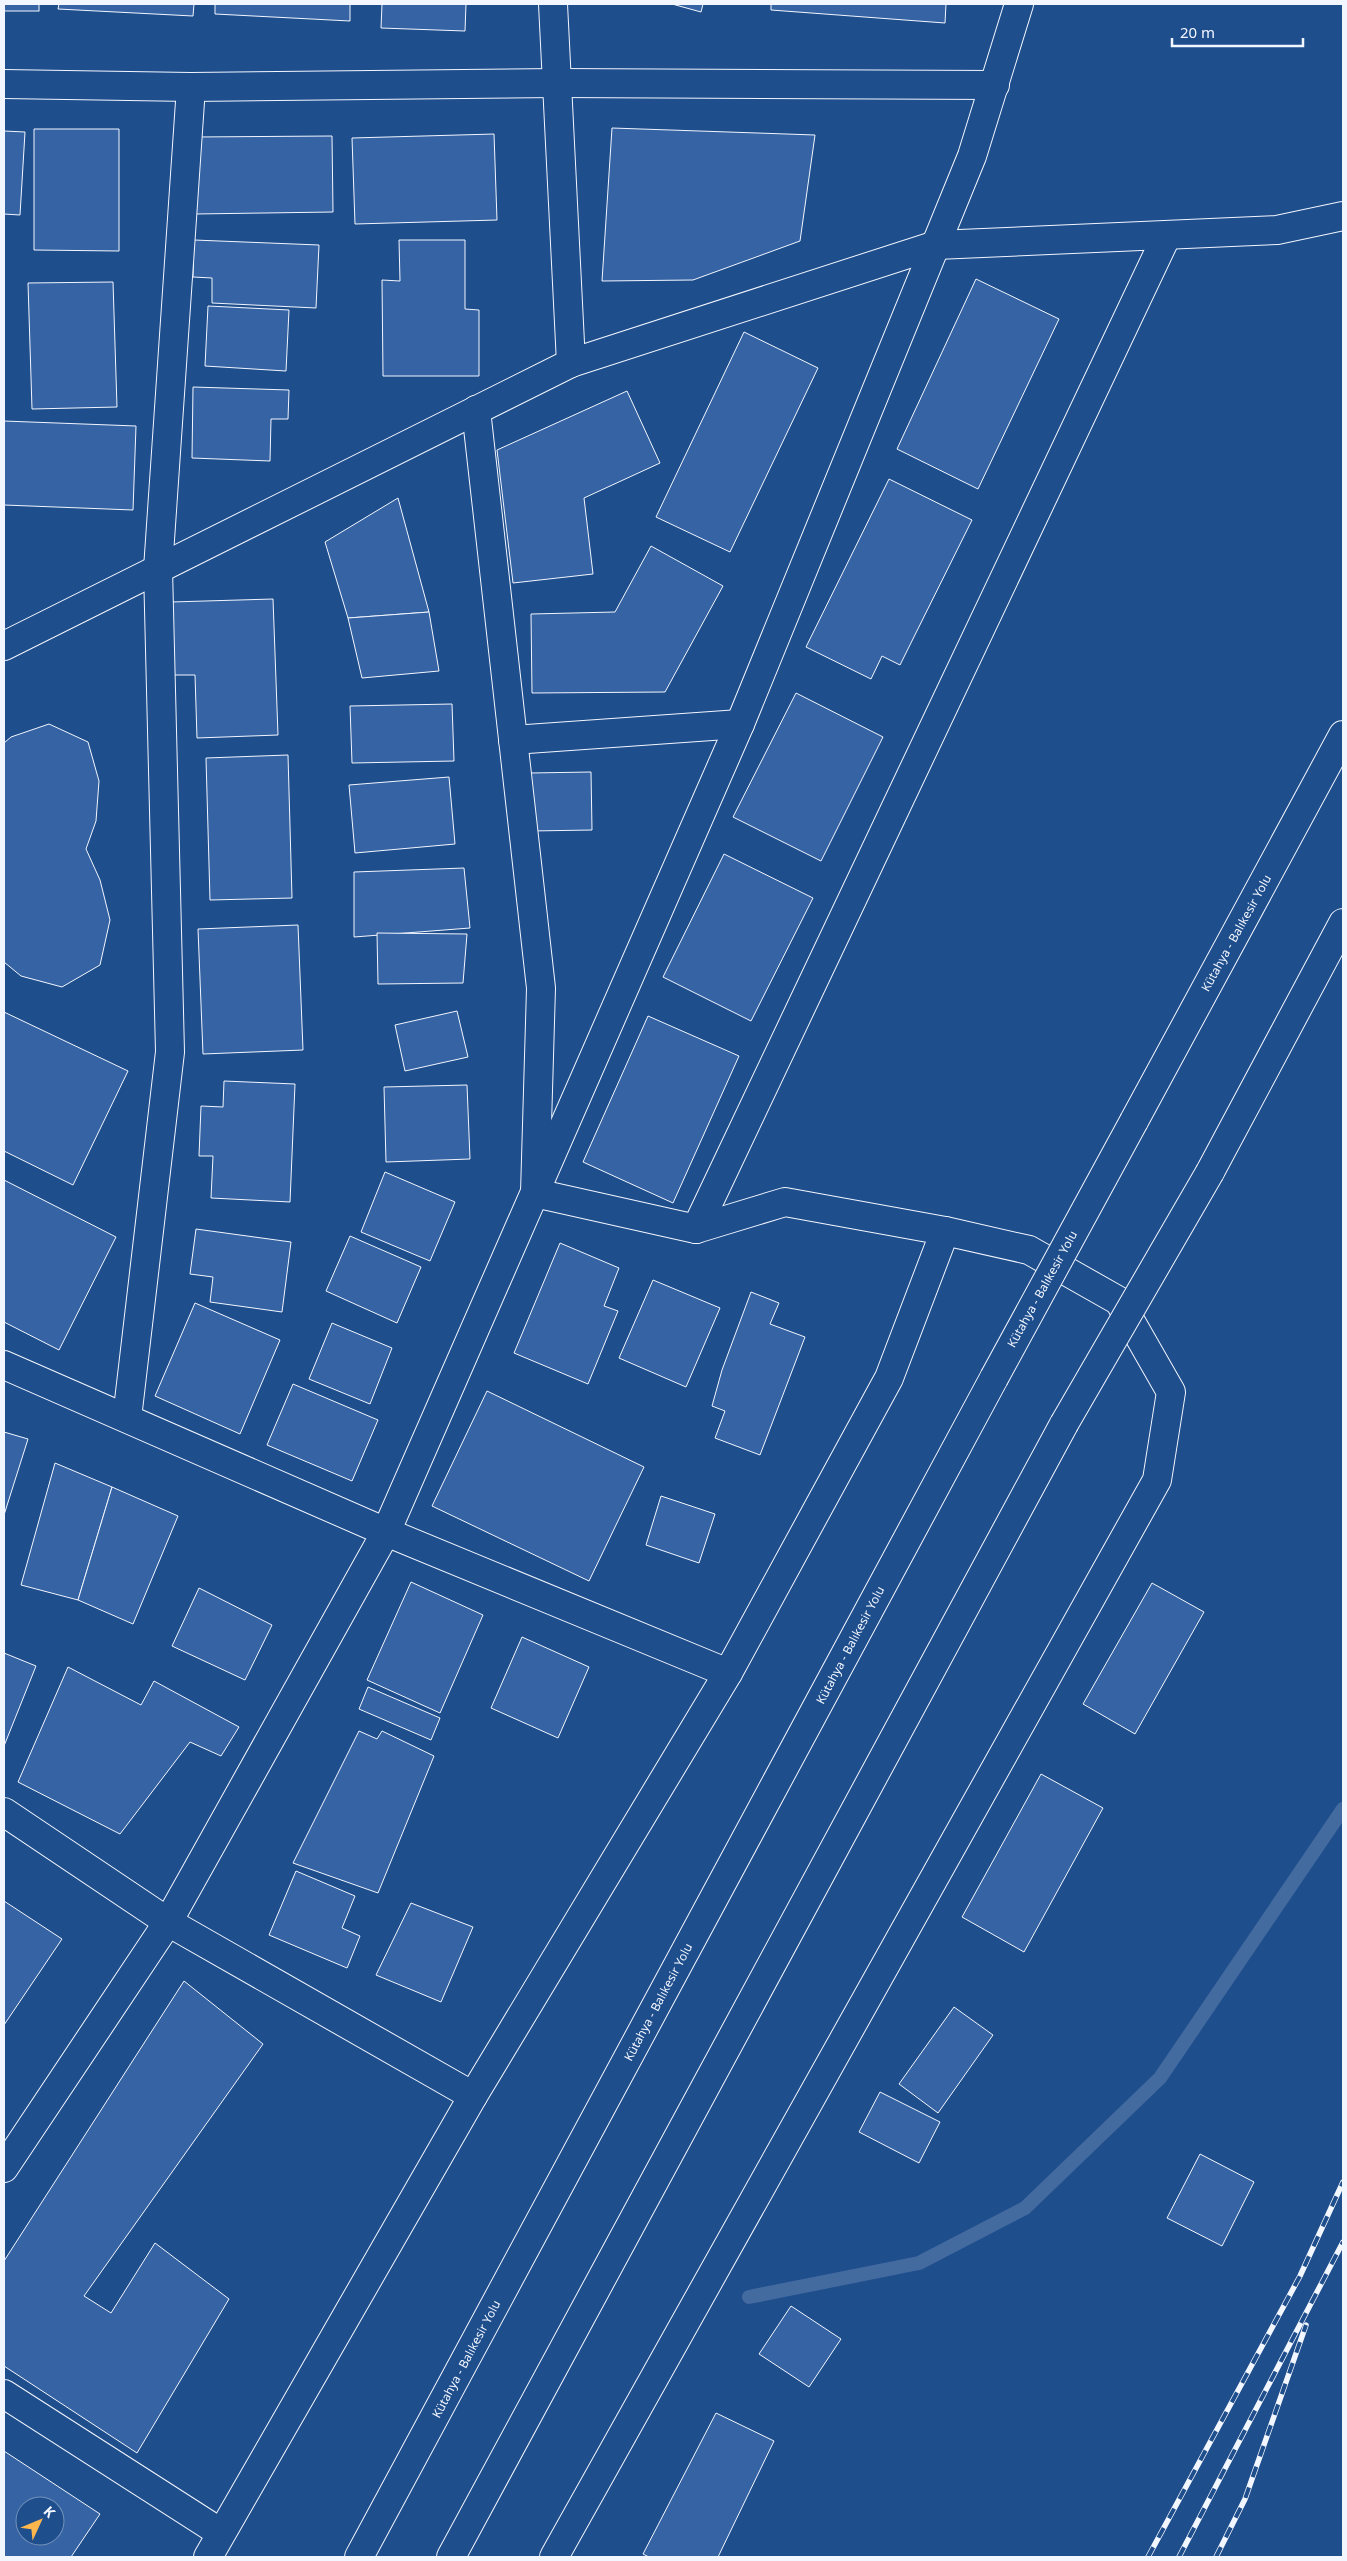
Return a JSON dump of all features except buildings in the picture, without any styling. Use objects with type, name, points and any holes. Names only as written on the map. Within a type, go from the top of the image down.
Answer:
[{"type":"main road","points":[[553,4],[571,362]]},
{"type":"main road","points":[[7,2155],[168,1922],[386,1532],[740,724],[972,156],[1019,4]]},
{"type":"main road","points":[[4,84],[191,87],[557,83],[994,85]]},
{"type":"main road","points":[[127,1418],[170,1052],[158,569],[191,87]]},
{"type":"main road","points":[[4,646],[571,362],[936,245],[1277,230],[1343,216]]},
{"type":"main road","points":[[696,1229],[1167,235]]},
{"type":"main road","points":[[476,410],[541,988],[535,1193]]},
{"type":"main road","points":[[513,740],[740,724]]},
{"type":"main road","name":"Kütahya - Balıkesir Yolu","points":[[360,2557],[994,1378],[1343,735]]},
{"type":"main road","points":[[451,2557],[1064,1424],[1210,1172],[1343,923]]},
{"type":"main road","points":[[535,1193],[696,1229],[785,1202],[945,1231],[1029,1250],[1119,1301],[1171,1392],[1157,1480],[554,2557]]},
{"type":"main road","points":[[208,2557],[473,2096],[728,1673],[889,1378],[945,1231]]},
{"type":"main road","points":[[4,1365],[386,1532],[728,1673]]},
{"type":"main road","points":[[4,1812],[168,1922],[473,2096]]},
{"type":"main road","points":[[4,2394],[221,2532]]},
{"type":"waterway","points":[[749,2297],[919,2263],[1025,2208],[1160,2078],[1343,1809]]},
{"type":"railway","points":[[1148,2557],[1300,2276],[1343,2182]]},
{"type":"railway","points":[[1179,2557],[1343,2242]]},
{"type":"railway","points":[[1216,2557],[1245,2499],[1306,2325]]}]
